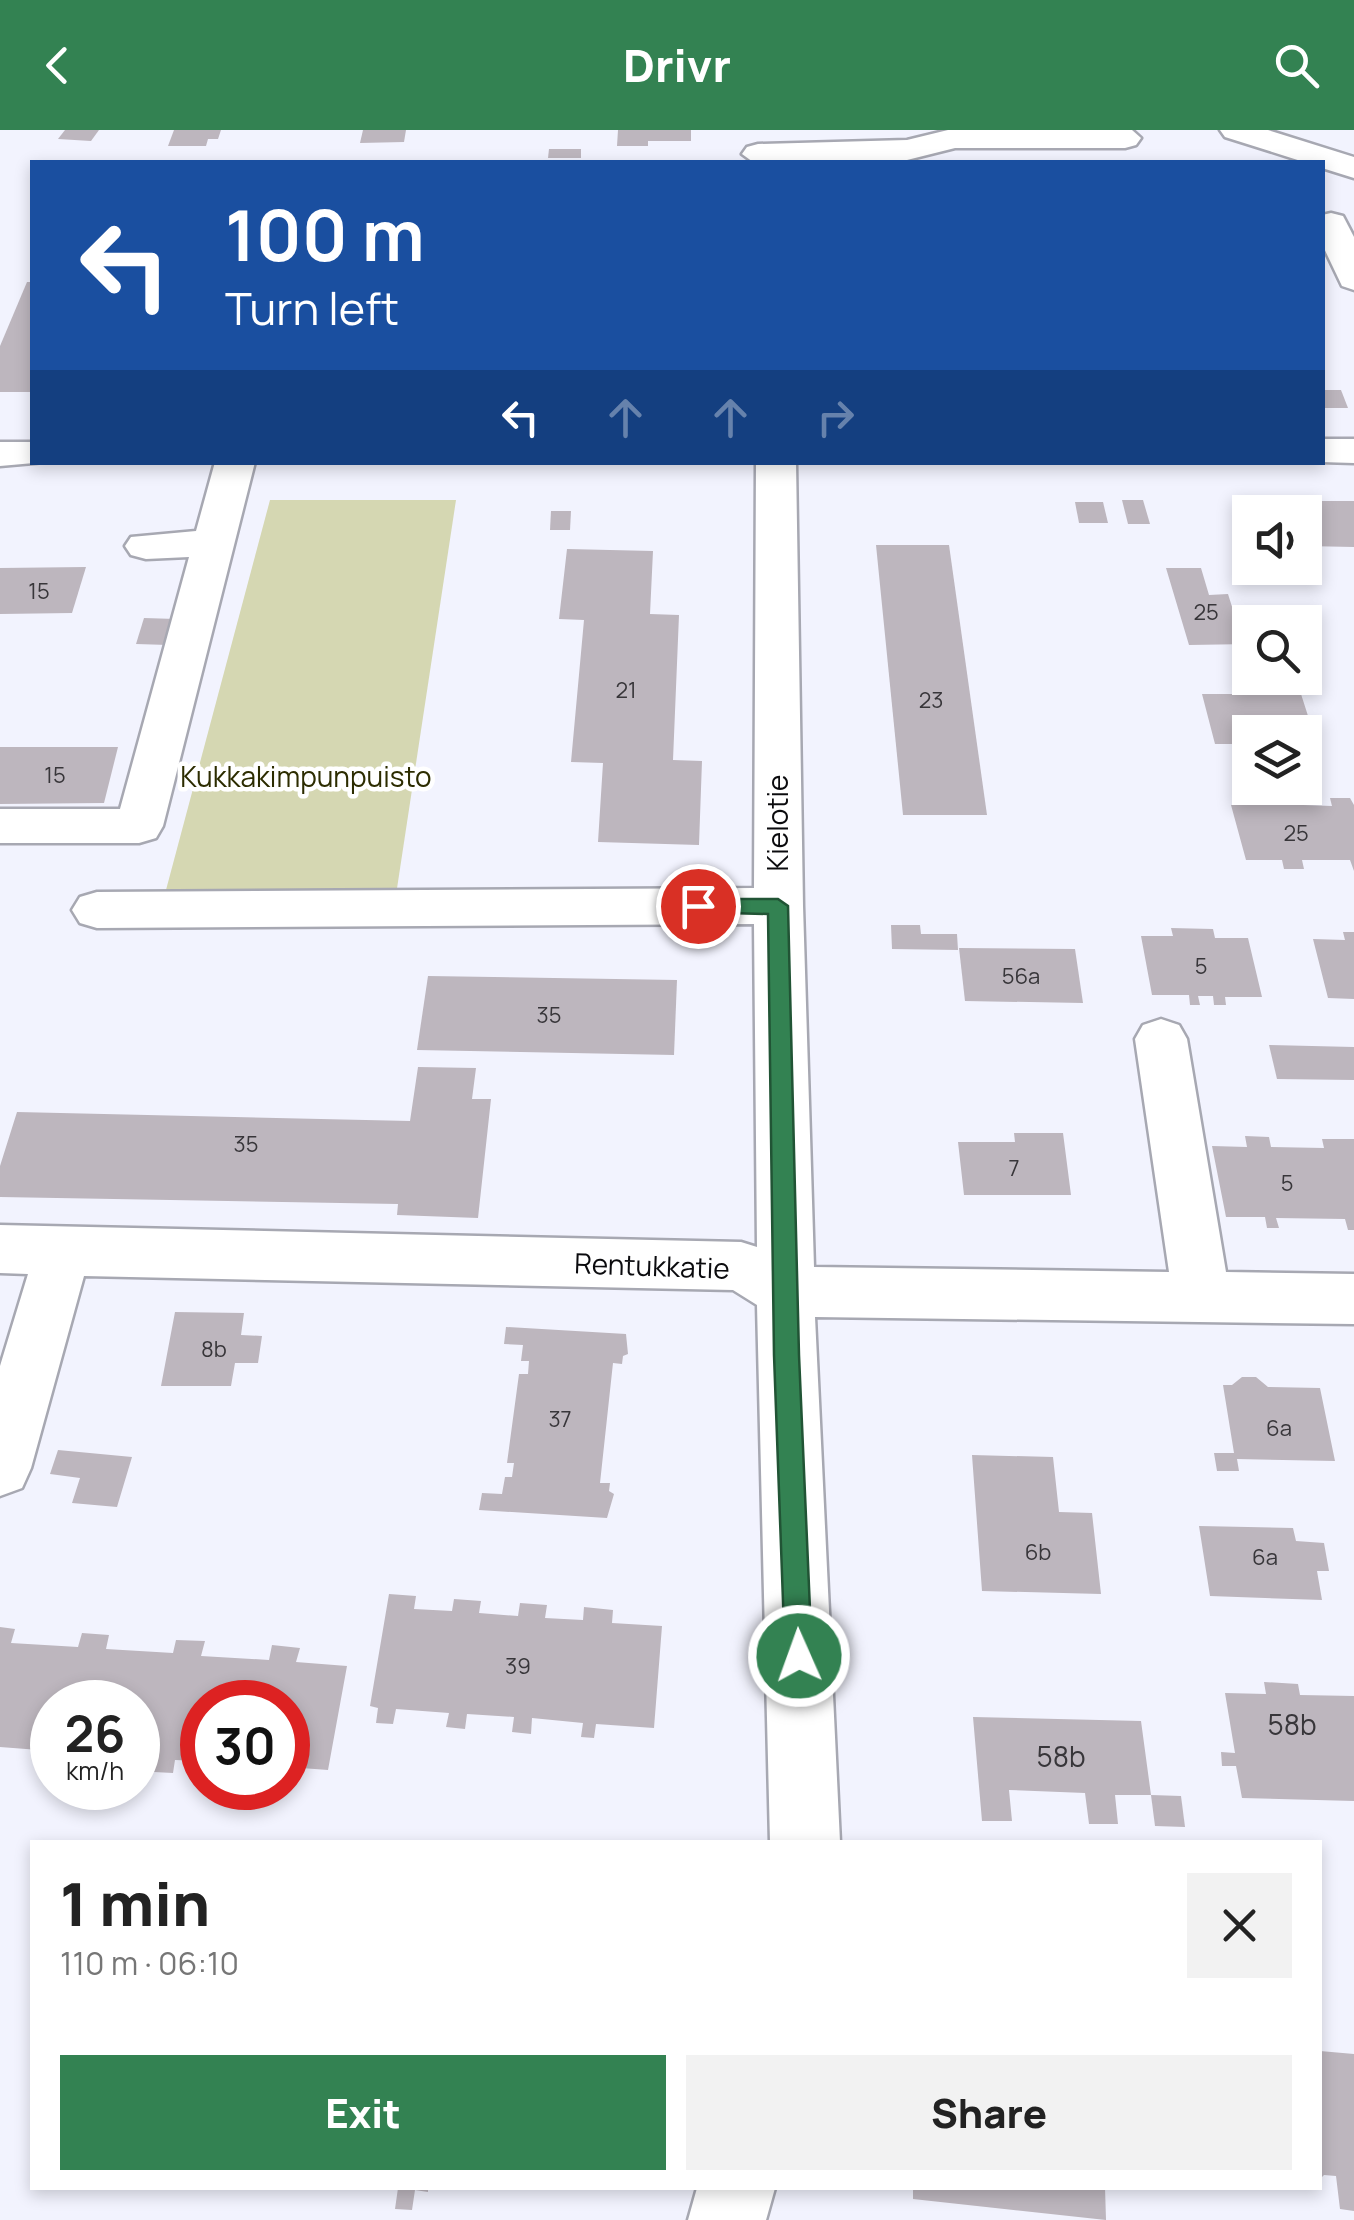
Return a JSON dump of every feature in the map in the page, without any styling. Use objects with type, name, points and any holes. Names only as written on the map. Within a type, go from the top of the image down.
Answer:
[{"type":"street","points":[[1236,130],[1354,168]]},
{"type":"street","points":[[1298,130],[1354,148]]},
{"type":"street","points":[[757,149],[907,150],[955,138],[1125,138]]},
{"type":"street","points":[[1331,223],[1354,279]]},
{"type":"street","points":[[1325,451],[1354,451]]},
{"type":"street","points":[[0,454],[30,454]]},
{"type":"street","points":[[0,826],[139,826],[234,465]]},
{"type":"street","name":"Kielotie","points":[[776,465],[778,906],[786,1292],[805,1840]]},
{"type":"street","points":[[146,546],[211,544]]},
{"type":"street","points":[[96,910],[778,906]]},
{"type":"street","points":[[1161,1039],[1201,1297]]},
{"type":"street","name":"Rentukkatie","points":[[0,1249],[740,1266],[786,1292],[1354,1299]]},
{"type":"street","points":[[0,1468],[63,1251]]},
{"type":"street","points":[[727,2220],[735,2190]]},
{"type":"green space","name":"Kukkakimpunpuisto","points":[[270,500],[456,500],[396,895],[166,890]]},
{"type":"building","points":[[65,130],[99,130],[91,141],[58,139]]},
{"type":"building","points":[[174,130],[221,130],[218,139],[208,139],[206,146],[168,146]]},
{"type":"building","points":[[363,130],[406,130],[404,142],[360,143]]},
{"type":"building","points":[[618,130],[691,130],[691,141],[617,146]]},
{"type":"building","points":[[549,149],[581,149],[581,158],[548,158]]},
{"type":"building","points":[[30,282],[30,392],[0,392],[0,346]]},
{"type":"building","points":[[1325,390],[1341,390],[1348,408],[1325,408]]},
{"type":"building","points":[[1122,500],[1143,500],[1150,524],[1128,524]]},
{"type":"building","points":[[1322,501],[1354,501],[1354,547],[1322,546]]},
{"type":"building","points":[[1075,502],[1103,502],[1108,523],[1079,523]]},
{"type":"building","points":[[551,511],[571,511],[570,530],[550,530]]},
{"type":"building","points":[[876,545],[949,545],[987,815],[903,815]]},
{"type":"building","points":[[567,549],[653,551],[650,614],[679,615],[673,760],[702,761],[699,845],[598,842],[603,763],[571,762],[584,620],[559,619]]},
{"type":"building","points":[[86,567],[72,613],[0,614],[0,568]]},
{"type":"building","points":[[1166,568],[1201,568],[1209,595],[1228,594],[1232,607],[1232,644],[1189,645]]},
{"type":"building","points":[[144,618],[176,619],[168,645],[136,644]]},
{"type":"building","points":[[1202,694],[1301,695],[1308,715],[1232,715],[1232,744],[1215,744]]},
{"type":"building","points":[[0,747],[118,747],[104,803],[0,804]]},
{"type":"building","points":[[1330,798],[1350,798],[1354,805],[1354,871],[1350,860],[1302,860],[1304,869],[1284,869],[1282,860],[1246,860],[1232,805],[1332,806]]},
{"type":"building","points":[[891,925],[920,925],[921,934],[957,934],[958,950],[892,949]]},
{"type":"building","points":[[1171,928],[1213,929],[1215,938],[1248,938],[1262,997],[1225,997],[1226,1005],[1214,1005],[1213,996],[1198,996],[1200,1005],[1190,1005],[1189,995],[1152,995],[1141,936],[1173,936]]},
{"type":"building","points":[[1343,932],[1354,932],[1354,999],[1328,998],[1313,939],[1345,940]]},
{"type":"building","points":[[959,948],[1075,949],[1083,1003],[965,1001]]},
{"type":"building","points":[[428,976],[677,980],[674,1055],[417,1050]]},
{"type":"building","points":[[1269,1045],[1354,1047],[1354,1080],[1277,1079]]},
{"type":"building","points":[[418,1067],[476,1068],[472,1099],[491,1099],[478,1218],[397,1215],[398,1204],[0,1197],[0,1166],[17,1112],[410,1121]]},
{"type":"building","points":[[1014,1133],[1063,1133],[1071,1195],[964,1195],[958,1142],[1015,1142]]},
{"type":"building","points":[[1245,1136],[1269,1137],[1271,1147],[1324,1148],[1322,1139],[1354,1139],[1354,1230],[1348,1230],[1345,1219],[1276,1218],[1279,1228],[1267,1228],[1265,1217],[1226,1217],[1212,1146],[1247,1147]]},
{"type":"building","points":[[175,1312],[244,1313],[241,1335],[262,1336],[258,1363],[235,1363],[231,1386],[161,1386]]},
{"type":"building","points":[[506,1327],[626,1334],[628,1354],[623,1356],[622,1364],[613,1363],[600,1483],[610,1483],[609,1491],[614,1494],[607,1518],[479,1510],[482,1493],[502,1494],[505,1477],[512,1477],[514,1463],[507,1463],[519,1374],[528,1374],[529,1361],[521,1361],[523,1345],[504,1344]]},
{"type":"building","points":[[1242,1377],[1256,1377],[1268,1387],[1320,1388],[1335,1461],[1237,1459],[1239,1471],[1217,1471],[1214,1453],[1234,1453],[1223,1385],[1232,1385]]},
{"type":"building","points":[[58,1450],[132,1457],[117,1507],[72,1503],[80,1478],[50,1474]]},
{"type":"building","points":[[972,1455],[1053,1457],[1059,1512],[1092,1513],[1101,1594],[982,1591]]},
{"type":"building","points":[[1199,1526],[1293,1528],[1296,1541],[1324,1543],[1329,1571],[1317,1571],[1322,1600],[1210,1596]]},
{"type":"building","points":[[389,1594],[416,1596],[414,1609],[452,1611],[454,1599],[481,1601],[479,1613],[518,1616],[520,1603],[547,1605],[545,1618],[583,1620],[584,1607],[613,1610],[612,1623],[662,1626],[654,1728],[596,1724],[594,1738],[581,1737],[583,1723],[532,1718],[531,1734],[512,1732],[514,1717],[467,1714],[465,1729],[446,1727],[449,1713],[396,1709],[393,1724],[376,1723],[378,1708],[370,1706]]},
{"type":"building","points":[[0,1627],[15,1629],[11,1643],[78,1647],[82,1633],[109,1635],[106,1649],[173,1653],[176,1640],[205,1641],[201,1656],[269,1660],[272,1645],[300,1648],[296,1662],[347,1666],[328,1770],[310,1769],[310,1680],[180,1680],[180,1760],[175,1760],[173,1773],[160,1772],[160,1680],[30,1680],[30,1749],[0,1747]]},
{"type":"building","points":[[1264,1682],[1298,1684],[1300,1695],[1354,1696],[1354,1801],[1242,1798],[1236,1766],[1222,1766],[1221,1752],[1235,1753],[1225,1693],[1266,1694]]},
{"type":"building","points":[[973,1717],[1141,1721],[1151,1795],[1115,1795],[1118,1824],[1089,1824],[1085,1793],[1009,1790],[1012,1821],[982,1821]]},
{"type":"building","points":[[1151,1795],[1181,1796],[1185,1827],[1155,1826]]},
{"type":"building","points":[[1322,2051],[1354,2054],[1354,2211],[1340,2209],[1336,2176],[1324,2175]]},
{"type":"building","points":[[398,2190],[415,2190],[412,2210],[395,2209]]},
{"type":"building","points":[[913,2190],[1105,2190],[1106,2220],[913,2199]]},
{"type":"route","points":[[698,906],[778,906],[786,1355],[799,1656]]}]
